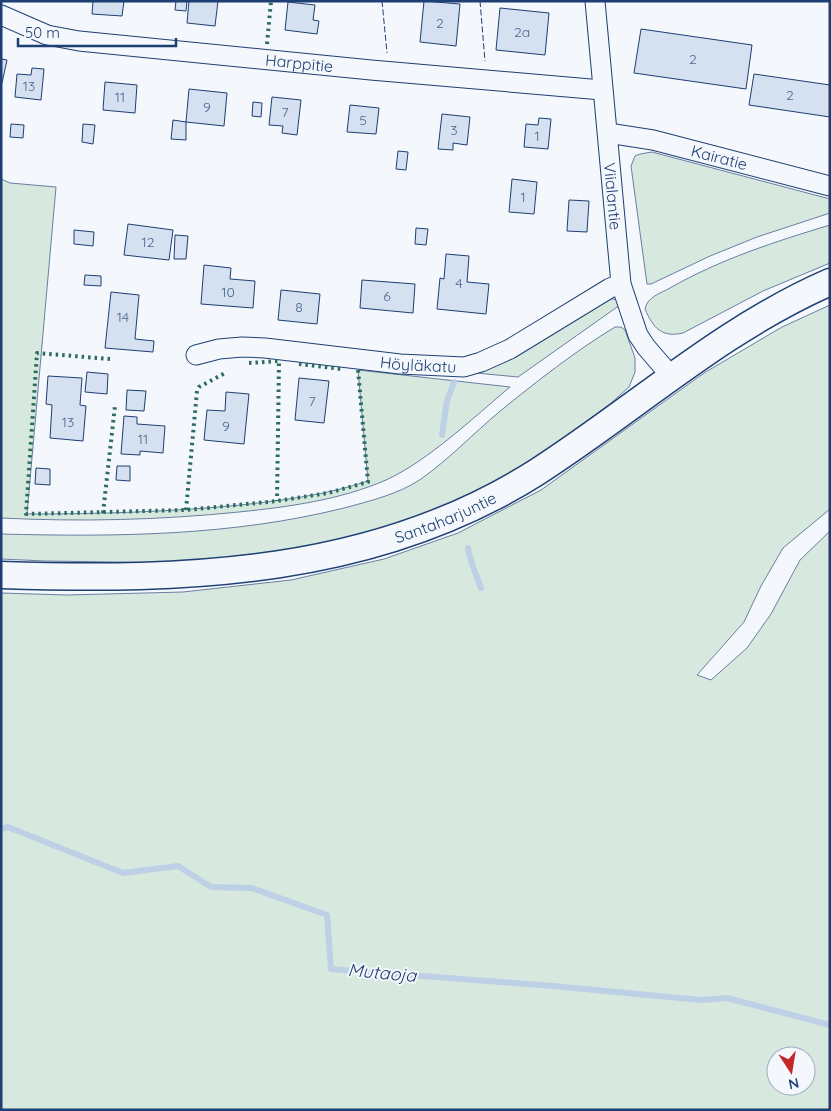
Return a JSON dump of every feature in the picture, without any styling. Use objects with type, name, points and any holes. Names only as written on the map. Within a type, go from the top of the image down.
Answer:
[{"type":"main road","name":"Santaharjuntie","points":[[1,575],[114,577],[241,570],[302,561],[388,541],[448,518],[511,487],[562,455],[701,356],[790,301],[830,282]]},
{"type":"street","name":"Viialantie","points":[[595,1],[621,284],[638,335],[646,347],[672,376]]},
{"type":"street","name":"Harppitie","points":[[1,15],[47,35],[79,41],[371,70],[602,90]]},
{"type":"street","name":"Kairatie","points":[[608,133],[653,140],[830,186]]},
{"type":"street","name":"Höyläkatu","points":[[196,355],[219,349],[242,347],[400,364],[464,366],[481,362],[510,349],[610,288],[621,284]]},
{"type":"shaded area","points":[[652,152],[830,199],[830,213],[757,237],[710,256],[651,284],[647,284],[631,166],[635,156]]},
{"type":"shaded area","points":[[1,179],[10,183],[56,187],[27,514],[134,512],[241,505],[289,499],[353,486],[368,481],[358,370],[510,387],[450,438],[402,472],[368,487],[332,498],[276,508],[180,517],[120,520],[1,518]]},
{"type":"shaded area","points":[[830,225],[830,263],[763,291],[683,333],[664,333],[655,326],[648,316],[645,309],[651,298],[709,268],[748,252]]},
{"type":"shaded area","points":[[609,298],[621,301],[620,305],[518,377],[476,373]]},
{"type":"shaded area","points":[[830,305],[830,509],[783,548],[761,586],[744,622],[697,675],[711,680],[747,648],[771,614],[800,560],[830,531],[830,1110],[1,1110],[1,593],[67,595],[183,592],[291,580],[384,559],[458,533],[541,490],[704,373],[782,327]]},
{"type":"shaded area","points":[[615,327],[621,327],[625,330],[635,358],[635,372],[629,387],[610,404],[552,447],[492,486],[440,512],[322,549],[185,563],[1,559],[1,534],[131,534],[217,529],[302,517],[344,508],[394,493],[421,479],[527,390],[570,357]]},
{"type":"building","points":[[93,1],[124,1],[122,16],[92,14]]},
{"type":"building","points":[[176,1],[187,1],[186,11],[175,10]]},
{"type":"building","points":[[189,1],[218,1],[215,26],[187,23]]},
{"type":"building","points":[[424,1],[460,4],[456,46],[420,42]]},
{"type":"building","points":[[288,2],[315,5],[313,20],[319,21],[317,34],[285,30]]},
{"type":"building","points":[[500,8],[549,13],[545,55],[496,50]]},
{"type":"building","points":[[641,29],[752,45],[746,89],[634,73]]},
{"type":"building","points":[[1,59],[7,60],[2,83],[1,83]]},
{"type":"building","points":[[32,68],[44,69],[41,100],[15,97],[17,74],[31,75]]},
{"type":"building","points":[[754,74],[830,85],[830,117],[749,105]]},
{"type":"building","points":[[105,82],[137,85],[135,113],[103,110]]},
{"type":"building","points":[[189,89],[227,93],[224,126],[186,122]]},
{"type":"building","points":[[272,97],[301,100],[297,135],[282,133],[283,126],[269,125]]},
{"type":"building","points":[[253,102],[262,103],[261,117],[252,116]]},
{"type":"building","points":[[350,105],[379,108],[376,134],[347,132]]},
{"type":"building","points":[[442,114],[470,117],[467,145],[453,143],[453,150],[438,149]]},
{"type":"building","points":[[539,118],[551,119],[548,149],[524,147],[526,124],[538,125]]},
{"type":"building","points":[[173,120],[186,122],[186,140],[171,139]]},
{"type":"building","points":[[11,124],[24,125],[23,138],[10,137]]},
{"type":"building","points":[[83,124],[95,125],[93,144],[82,142]]},
{"type":"building","points":[[398,151],[408,152],[406,170],[396,169]]},
{"type":"building","points":[[512,179],[537,182],[534,214],[509,212]]},
{"type":"building","points":[[569,200],[589,201],[587,232],[567,231]]},
{"type":"building","points":[[128,224],[173,230],[169,260],[124,255]]},
{"type":"building","points":[[416,228],[428,229],[426,245],[415,244]]},
{"type":"building","points":[[74,230],[94,232],[93,246],[74,244]]},
{"type":"building","points":[[175,235],[188,236],[186,259],[174,259]]},
{"type":"building","points":[[446,254],[469,256],[467,282],[489,284],[486,314],[437,309],[440,278],[444,279]]},
{"type":"building","points":[[204,265],[231,268],[230,279],[255,281],[253,308],[201,304]]},
{"type":"building","points":[[85,275],[101,276],[101,286],[84,285]]},
{"type":"building","points":[[362,280],[415,284],[413,313],[360,308]]},
{"type":"building","points":[[281,290],[320,294],[317,324],[278,320]]},
{"type":"building","points":[[111,292],[139,295],[135,339],[154,341],[153,352],[105,348]]},
{"type":"building","points":[[87,372],[108,374],[107,394],[85,392]]},
{"type":"building","points":[[48,376],[82,378],[80,405],[86,406],[83,441],[50,438],[52,405],[46,404]]},
{"type":"building","points":[[299,378],[329,381],[324,423],[295,420]]},
{"type":"building","points":[[127,390],[146,391],[144,411],[126,410]]},
{"type":"building","points":[[226,392],[249,394],[244,444],[204,440],[207,410],[225,411]]},
{"type":"building","points":[[124,416],[137,417],[137,424],[165,426],[163,453],[140,451],[140,455],[121,454]]},
{"type":"building","points":[[117,466],[130,466],[130,481],[116,480]]},
{"type":"building","points":[[36,468],[50,469],[50,485],[35,484]]},
{"type":"waterway","points":[[442,435],[447,401],[454,382]]},
{"type":"waterway","points":[[468,548],[481,588]]},
{"type":"waterway","name":"Mutaoja","points":[[1,829],[8,827],[123,873],[178,866],[211,887],[252,888],[327,915],[331,969],[553,986],[701,1000],[727,998],[830,1025]]},
{"type":"hedge","points":[[267,44],[271,1]]},
{"type":"hedge","points":[[110,359],[37,353],[26,514],[186,510],[277,501],[328,493],[368,482],[358,370]]},
{"type":"hedge","points":[[249,363],[279,361],[277,501]]},
{"type":"hedge","points":[[299,364],[341,369]]},
{"type":"hedge","points":[[186,510],[197,391],[199,387],[227,372]]},
{"type":"hedge","points":[[103,513],[115,406]]},
{"type":"fence","points":[[382,1],[387,53]]},
{"type":"fence","points":[[480,1],[485,61]]}]
